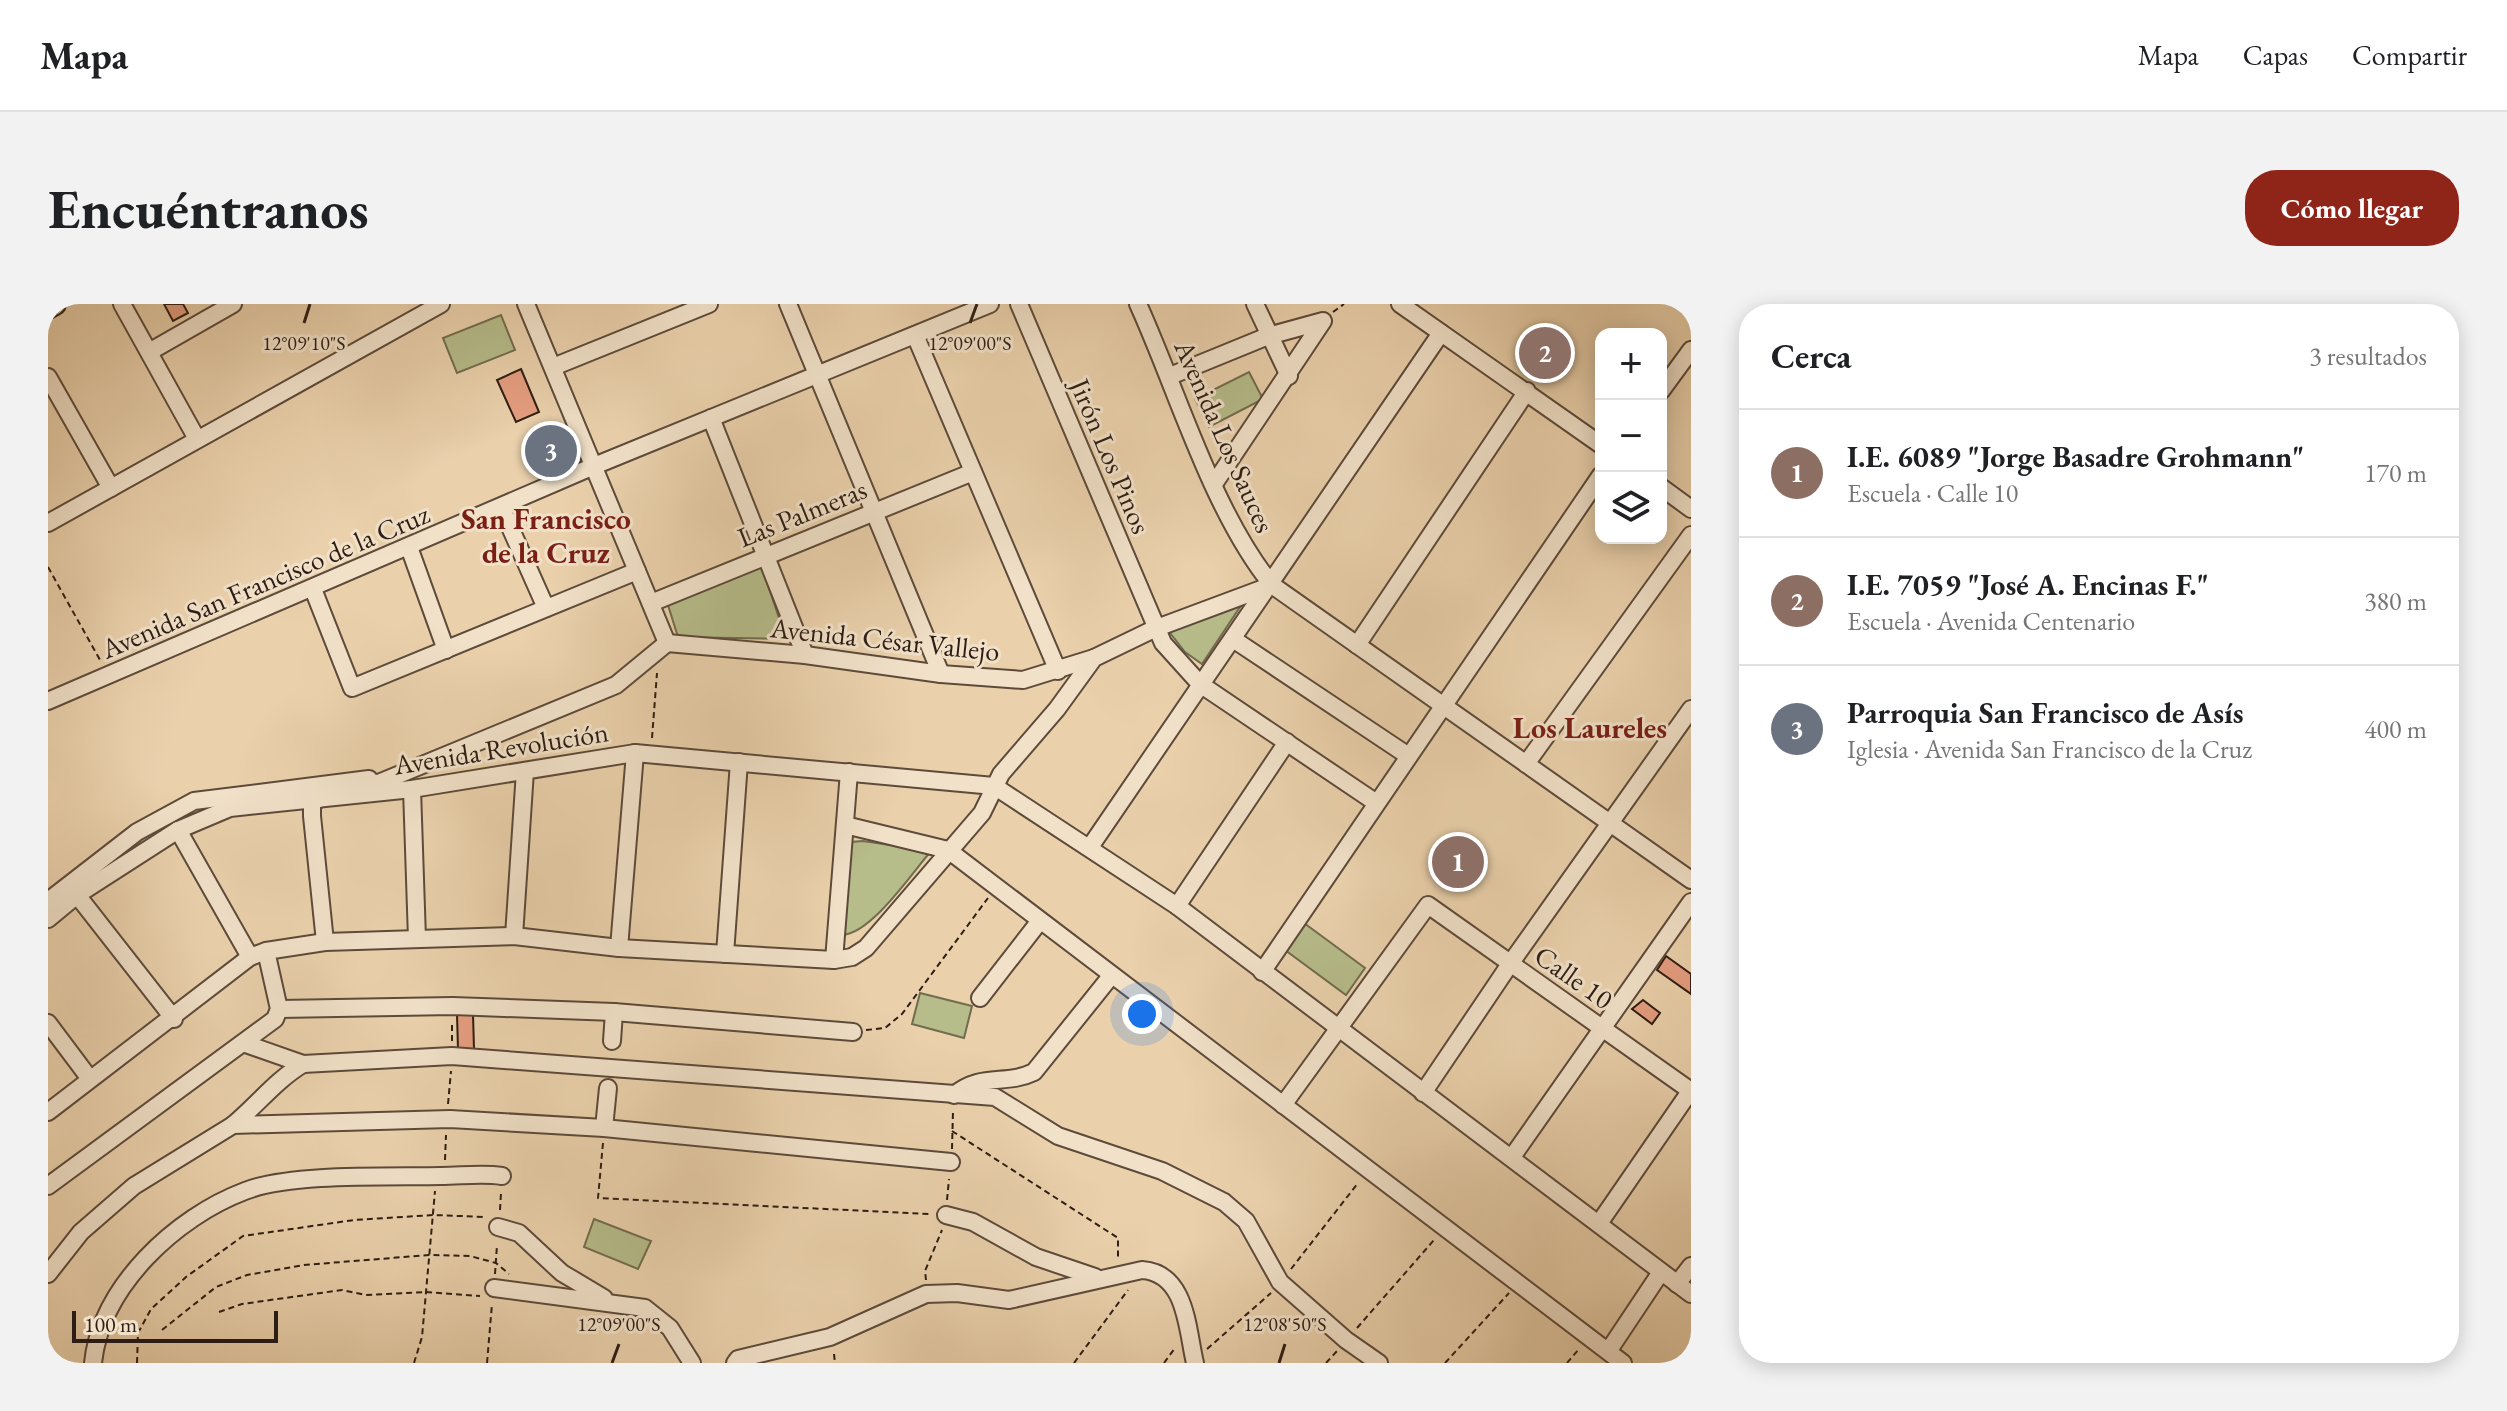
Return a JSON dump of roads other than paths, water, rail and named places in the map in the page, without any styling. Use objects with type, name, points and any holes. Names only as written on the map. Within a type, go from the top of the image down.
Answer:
[{"type":"main road","points":[[48,308],[55,304]]},
{"type":"street","points":[[122,304],[197,439]]},
{"type":"street","points":[[149,352],[233,304]]},
{"type":"street","points":[[48,523],[419,308],[441,304]]},
{"type":"street","points":[[325,942],[312,802],[401,774],[616,685],[663,645],[651,603],[526,304]]},
{"type":"street","points":[[553,367],[709,304]]},
{"type":"street","points":[[788,304],[941,674]]},
{"type":"street","name":"Avenida San Francisco de la Cruz","points":[[48,701],[502,509],[594,466],[990,304]]},
{"type":"street","name":"Jirón Los Pinos","points":[[1019,304],[1154,629],[1176,660],[1200,684],[1375,802]]},
{"type":"street","name":"Avenida Los Sauces","points":[[1138,304],[1214,484],[1254,562],[1272,585],[1691,880]]},
{"type":"street","points":[[1255,304],[1289,376]]},
{"type":"street","points":[[1400,304],[1595,441]]},
{"type":"street","points":[[1170,376],[1268,336],[1323,321],[1214,484]]},
{"type":"street","points":[[1090,847],[1200,684],[1272,585],[1441,333]]},
{"type":"street","points":[[915,335],[1058,671]]},
{"type":"street","points":[[1667,383],[1691,350]]},
{"type":"street","points":[[48,377],[111,488]]},
{"type":"street","points":[[1357,645],[1527,391]]},
{"type":"street","points":[[711,418],[805,655]]},
{"type":"street","name":"Las Palmeras","points":[[651,603],[973,472]]},
{"type":"street","points":[[1262,972],[1407,755],[1595,484]]},
{"type":"street","points":[[1667,491],[1691,509]]},
{"type":"street","points":[[502,509],[546,608]]},
{"type":"street","points":[[1526,764],[1691,535]]},
{"type":"street","points":[[409,547],[446,650]]},
{"type":"street","points":[[313,589],[352,688],[637,571]]},
{"type":"street","name":"Avenida César Vallejo","points":[[663,645],[805,655],[941,674],[1023,680],[1094,658],[1154,629],[1272,585]]},
{"type":"street","points":[[1233,639],[1407,755]]},
{"type":"street","points":[[48,1112],[258,954],[325,942],[514,936],[619,948],[834,960],[852,957],[866,948],[982,813],[994,786],[1094,658]]},
{"type":"street","points":[[1423,1093],[1510,964],[1691,709]]},
{"type":"street","points":[[1177,906],[1287,742]]},
{"type":"street","points":[[619,948],[643,753]]},
{"type":"street","name":"Avenida Revolución","points":[[48,919],[77,895],[178,830],[230,808],[312,802],[412,789],[643,753],[994,786]]},
{"type":"street","points":[[725,954],[739,762]]},
{"type":"street","points":[[514,936],[525,771]]},
{"type":"street","points":[[834,960],[849,772]]},
{"type":"street","points":[[48,901],[137,832],[194,801],[401,774]]},
{"type":"street","points":[[994,786],[1177,906],[1338,1030],[1600,1222],[1691,1294]]},
{"type":"street","points":[[412,789],[417,939]]},
{"type":"street","points":[[845,825],[948,850],[1623,1363]]},
{"type":"street","points":[[48,1186],[275,1019],[279,1009],[258,954],[178,830]]},
{"type":"street","points":[[77,895],[174,1019]]},
{"type":"street","points":[[1512,1157],[1600,1027],[1691,902]]},
{"type":"street","name":"Calle 10","points":[[1338,1030],[1428,905],[1691,1090]]},
{"type":"street","points":[[980,998],[1039,922]]},
{"type":"street","points":[[954,1095],[967,1084],[983,1079],[1023,1077],[1034,1072],[1111,976]]},
{"type":"street","points":[[279,1009],[453,1006],[614,1012],[853,1032]]},
{"type":"street","points":[[612,1041],[614,1012]]},
{"type":"street","points":[[48,1023],[90,1079]]},
{"type":"street","points":[[1283,1105],[1338,1030]]},
{"type":"street","points":[[243,1043],[303,1064],[452,1056],[995,1097],[1058,1136],[1162,1171],[1224,1202],[1246,1221],[1280,1282],[1346,1340],[1379,1363]]},
{"type":"street","points":[[48,1274],[81,1232],[134,1186],[233,1125],[260,1102],[278,1080],[303,1064]]},
{"type":"street","points":[[604,1128],[608,1088]]},
{"type":"street","points":[[1600,1222],[1691,1090]]},
{"type":"street","points":[[233,1125],[450,1119],[604,1128],[951,1162]]},
{"type":"street","points":[[93,1363],[109,1312],[132,1273],[181,1228],[246,1190],[310,1181],[502,1176]]},
{"type":"street","points":[[946,1215],[973,1222],[1036,1257],[1109,1276]]},
{"type":"street","points":[[499,1223],[519,1233],[562,1273],[612,1302]]},
{"type":"street","points":[[1677,1284],[1691,1266]]},
{"type":"street","points":[[735,1363],[738,1359],[830,1337],[926,1294],[957,1293],[1009,1300],[1142,1270],[1152,1271],[1177,1290],[1195,1363]]},
{"type":"street","points":[[1609,1350],[1661,1272]]},
{"type":"street","points":[[494,1288],[645,1308],[670,1328],[692,1363]]},
{"type":"place","name":"I.E. 7059 \"José A. Encinas F.\"","points":[[1545,353]]},
{"type":"place","name":"Parroquia San Francisco de Asís","points":[[551,451]]},
{"type":"place","name":"I.E. 6089 \"Jorge Basadre Grohmann\"","points":[[1458,862]]},
{"type":"district","name":"San Francisco de la Cruz","points":[[546,535]]},
{"type":"district","name":"Los Laureles","points":[[1590,727]]}]
